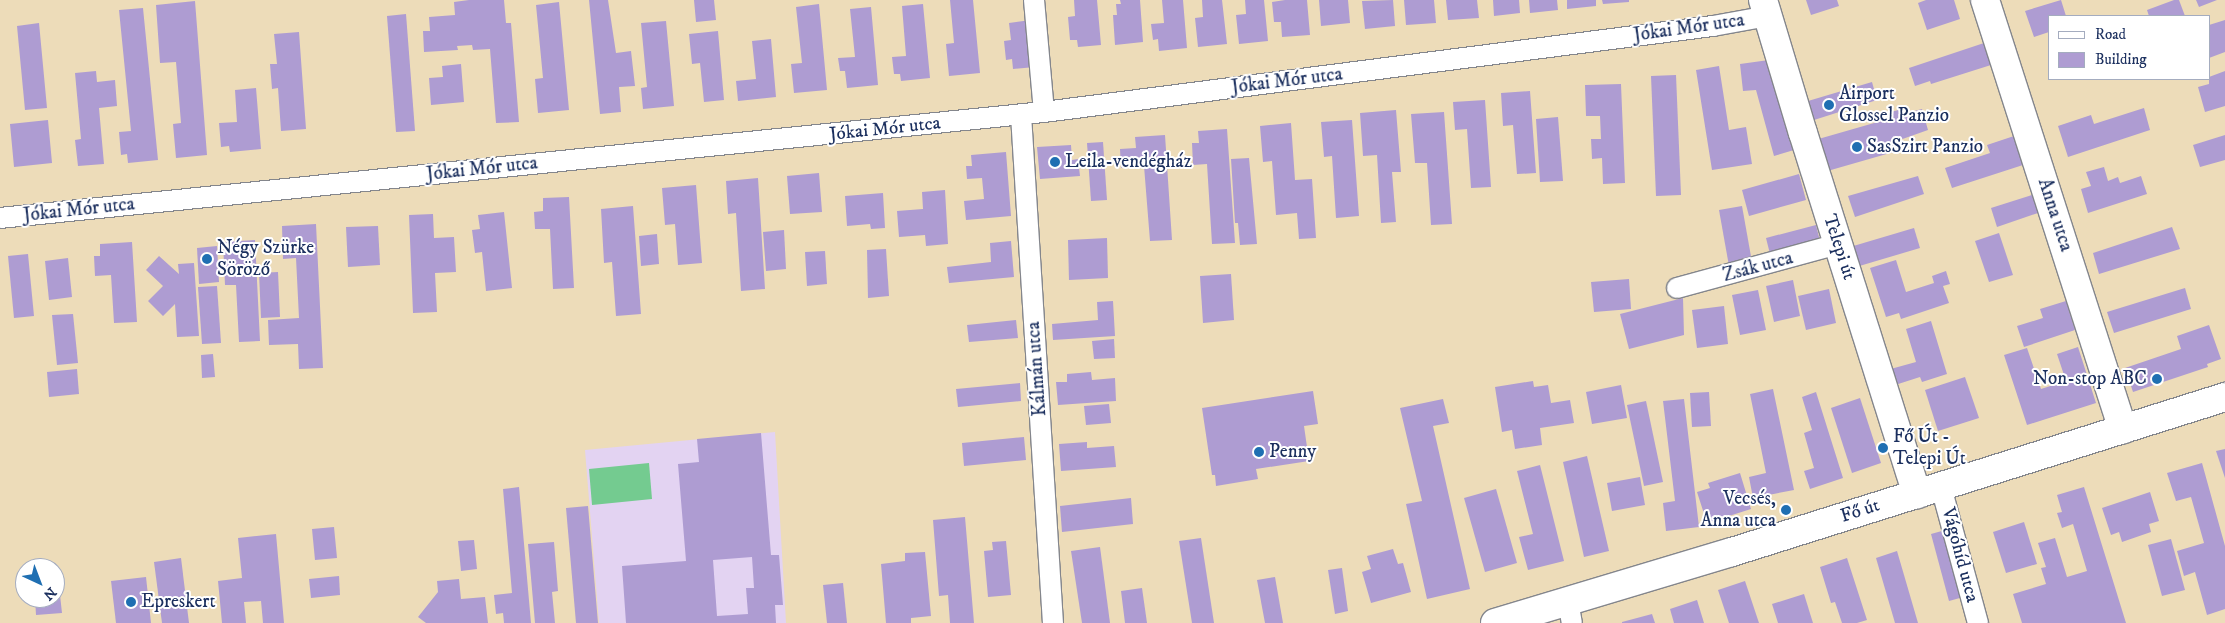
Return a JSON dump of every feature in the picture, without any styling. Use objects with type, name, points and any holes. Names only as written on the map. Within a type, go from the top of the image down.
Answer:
[{"type":"main road","name":"Anna utca","points":[[1985,0],[2123,429]]},
{"type":"main road","name":"Telepi út","points":[[1766,8],[1838,244],[1929,490]]},
{"type":"main road","name":"Fő út","points":[[1494,623],[1570,612],[1929,490],[2225,397]]},
{"type":"street","points":[[1034,0],[1044,112]]},
{"type":"street","name":"Jókai Mór utca","points":[[0,218],[1021,115],[1713,26],[1766,8]]},
{"type":"street","name":"Kálmán utca","points":[[1021,115],[1053,623]]},
{"type":"street","name":"Zsák utca","points":[[1677,288],[1838,244]]},
{"type":"street","name":"Vágóhíd utca","points":[[1929,490],[1978,623]]},
{"type":"shaded area","points":[[775,432],[786,623],[599,623],[585,450]]},
{"type":"green space","points":[[649,463],[652,499],[592,505],[589,469]]},
{"type":"building","points":[[504,0],[506,23],[511,23],[519,122],[496,123],[490,49],[473,50],[472,45],[457,46],[458,50],[424,52],[423,31],[430,31],[429,17],[455,15],[454,2]]},
{"type":"building","points":[[589,0],[608,0],[616,53],[631,51],[635,86],[619,87],[621,112],[600,114]]},
{"type":"building","points":[[694,0],[714,0],[716,20],[696,22]]},
{"type":"building","points":[[950,0],[973,0],[980,73],[949,76],[946,44],[954,43]]},
{"type":"building","points":[[1074,0],[1097,0],[1101,45],[1078,47],[1077,40],[1070,40],[1068,17],[1075,16]]},
{"type":"building","points":[[1120,0],[1140,0],[1143,42],[1115,45],[1113,15],[1117,15],[1116,4],[1121,4]]},
{"type":"building","points":[[1162,0],[1183,0],[1187,48],[1159,51],[1158,39],[1153,40],[1151,24],[1164,23]]},
{"type":"building","points":[[1202,0],[1222,0],[1227,44],[1198,47],[1195,18],[1203,17]]},
{"type":"building","points":[[1245,0],[1264,0],[1268,41],[1239,44],[1236,15],[1246,14]]},
{"type":"building","points":[[1307,0],[1310,35],[1282,37],[1281,22],[1274,22],[1272,2]]},
{"type":"building","points":[[1319,0],[1348,0],[1350,23],[1321,26]]},
{"type":"building","points":[[1393,0],[1395,26],[1365,29],[1362,1]]},
{"type":"building","points":[[1404,0],[1434,0],[1436,23],[1406,25]]},
{"type":"building","points":[[1446,0],[1477,0],[1479,18],[1448,20]]},
{"type":"building","points":[[1493,0],[1519,0],[1520,13],[1494,16]]},
{"type":"building","points":[[1529,0],[1557,0],[1558,10],[1530,13]]},
{"type":"building","points":[[1567,0],[1596,0],[1596,6],[1567,9]]},
{"type":"building","points":[[1602,0],[1629,0],[1629,2],[1603,4]]},
{"type":"building","points":[[1806,0],[1837,0],[1839,6],[1811,15]]},
{"type":"building","points":[[1926,0],[1954,0],[1960,19],[1927,30],[1918,3]]},
{"type":"building","points":[[2061,0],[2066,15],[2048,15],[2048,32],[2034,37],[2025,11]]},
{"type":"building","points":[[2179,0],[2185,15],[2149,15],[2147,10]]},
{"type":"building","points":[[2196,0],[2217,0],[2199,7]]},
{"type":"building","points":[[195,1],[207,155],[176,158],[173,124],[181,123],[176,62],[160,63],[156,5]]},
{"type":"building","points":[[559,2],[569,110],[538,113],[535,79],[543,78],[536,5]]},
{"type":"building","points":[[819,4],[827,90],[794,93],[791,64],[802,63],[796,7]]},
{"type":"building","points":[[923,4],[930,78],[901,81],[900,74],[894,74],[892,57],[906,56],[902,6]]},
{"type":"building","points":[[871,7],[878,85],[847,88],[845,71],[840,71],[838,58],[855,57],[850,9]]},
{"type":"building","points":[[143,8],[158,160],[128,163],[127,154],[121,155],[119,132],[131,131],[119,10]]},
{"type":"building","points":[[406,14],[415,131],[396,132],[387,16]]},
{"type":"building","points":[[1031,20],[1035,67],[1013,69],[1012,59],[1006,60],[1004,41],[1011,40],[1009,23]]},
{"type":"building","points":[[2225,20],[2225,52],[2210,58],[2210,25]]},
{"type":"building","points":[[666,21],[674,106],[643,109],[641,88],[647,87],[641,23]]},
{"type":"building","points":[[39,23],[47,108],[25,110],[17,26]]},
{"type":"building","points":[[718,31],[724,100],[704,102],[700,63],[692,64],[689,34]]},
{"type":"building","points":[[299,32],[306,129],[281,131],[278,88],[272,89],[270,64],[277,64],[274,34]]},
{"type":"building","points":[[771,39],[776,97],[738,101],[736,81],[756,79],[752,41]]},
{"type":"building","points":[[1984,43],[1991,65],[1931,84],[1930,81],[1915,86],[1909,68]]},
{"type":"building","points":[[1769,60],[1794,150],[1774,156],[1756,90],[1743,91],[1740,64]]},
{"type":"building","points":[[461,64],[464,102],[431,105],[429,78],[443,77],[442,66]]},
{"type":"building","points":[[1719,66],[1729,130],[1746,127],[1752,164],[1712,170],[1696,70]]},
{"type":"building","points":[[96,71],[97,82],[115,80],[117,106],[99,108],[104,164],[78,166],[75,140],[81,139],[75,73]]},
{"type":"building","points":[[2225,71],[2225,106],[2205,112],[2198,87],[2209,84],[2210,77]]},
{"type":"building","points":[[1676,75],[1681,195],[1656,196],[1651,76]]},
{"type":"building","points":[[1872,82],[1877,100],[1814,120],[1808,101]]},
{"type":"building","points":[[1621,84],[1625,183],[1603,184],[1602,158],[1592,159],[1591,139],[1601,139],[1600,116],[1586,116],[1585,85]]},
{"type":"building","points":[[256,88],[261,149],[230,152],[229,146],[221,147],[219,123],[237,122],[235,90]]},
{"type":"building","points":[[1530,91],[1536,173],[1517,174],[1513,125],[1503,126],[1501,93]]},
{"type":"building","points":[[1485,100],[1491,187],[1471,188],[1467,129],[1455,130],[1453,102]]},
{"type":"building","points":[[2144,108],[2150,130],[2068,157],[2058,126],[2091,115],[2094,124]]},
{"type":"building","points":[[1902,109],[1903,114],[1922,109],[1928,130],[1894,142],[1897,151],[1824,172],[1815,140],[1888,119],[1887,113]]},
{"type":"building","points":[[1396,110],[1401,172],[1392,172],[1396,222],[1381,223],[1377,155],[1363,156],[1360,113]]},
{"type":"building","points":[[1444,112],[1452,224],[1431,225],[1427,163],[1415,163],[1411,114]]},
{"type":"building","points":[[1558,117],[1563,181],[1540,182],[1536,119]]},
{"type":"building","points":[[48,120],[52,163],[14,167],[10,124]]},
{"type":"building","points":[[1352,120],[1359,216],[1336,218],[1332,156],[1324,157],[1321,122]]},
{"type":"building","points":[[1291,123],[1295,180],[1312,179],[1316,238],[1299,239],[1297,213],[1276,215],[1272,161],[1263,162],[1260,126]]},
{"type":"building","points":[[1227,129],[1235,243],[1212,244],[1207,164],[1193,165],[1192,143],[1199,143],[1198,131]]},
{"type":"building","points":[[1165,135],[1172,240],[1150,241],[1144,166],[1121,168],[1120,149],[1136,148],[1135,137]]},
{"type":"building","points":[[2225,135],[2225,160],[2200,167],[2193,145]]},
{"type":"building","points":[[2014,136],[2023,165],[1952,188],[1945,168],[1990,153],[1987,145]]},
{"type":"building","points":[[1103,142],[1107,200],[1091,201],[1087,143]]},
{"type":"building","points":[[1071,145],[1072,160],[1078,159],[1080,176],[1040,179],[1037,147]]},
{"type":"building","points":[[1006,152],[1011,216],[966,220],[964,201],[984,199],[982,178],[967,179],[966,166],[972,166],[971,155]]},
{"type":"building","points":[[1249,158],[1257,244],[1240,245],[1238,223],[1235,223],[1231,159]]},
{"type":"building","points":[[2104,167],[2108,181],[2118,177],[2120,183],[2141,176],[2147,194],[2088,213],[2081,189],[2091,186],[2086,172]]},
{"type":"building","points":[[819,173],[822,212],[790,214],[787,176]]},
{"type":"building","points":[[1799,174],[1806,200],[1749,216],[1742,190]]},
{"type":"building","points":[[1918,176],[1924,194],[1855,217],[1848,196]]},
{"type":"building","points":[[758,178],[765,289],[741,291],[736,213],[728,214],[726,181]]},
{"type":"building","points":[[696,185],[702,263],[678,265],[675,224],[665,225],[662,188]]},
{"type":"building","points":[[945,190],[948,244],[926,246],[925,235],[899,237],[897,211],[923,209],[922,192]]},
{"type":"building","points":[[883,193],[885,228],[871,229],[870,224],[847,226],[845,196]]},
{"type":"building","points":[[2032,195],[2038,213],[1997,227],[1991,208]]},
{"type":"building","points":[[569,197],[574,288],[553,289],[550,229],[535,229],[534,212],[543,211],[543,198]]},
{"type":"building","points":[[633,206],[641,314],[616,316],[612,262],[604,263],[601,209]]},
{"type":"building","points":[[1742,206],[1752,262],[1729,266],[1719,210]]},
{"type":"building","points":[[504,212],[512,288],[486,291],[482,252],[475,253],[472,230],[480,229],[478,215]]},
{"type":"building","points":[[433,214],[434,238],[454,237],[456,272],[435,273],[437,312],[413,313],[409,215]]},
{"type":"building","points":[[316,224],[323,368],[299,369],[298,344],[269,345],[268,320],[299,318],[296,258],[283,259],[282,226]]},
{"type":"building","points":[[1816,225],[1821,245],[1771,258],[1766,238]]},
{"type":"building","points":[[378,226],[380,265],[348,267],[346,227]]},
{"type":"building","points":[[2172,227],[2180,249],[2099,274],[2093,253]]},
{"type":"building","points":[[1914,228],[1920,248],[1856,267],[1850,247]]},
{"type":"building","points":[[784,230],[786,269],[766,271],[763,232]]},
{"type":"building","points":[[1999,233],[2013,275],[1989,282],[1975,241]]},
{"type":"building","points":[[657,234],[659,264],[641,266],[639,236]]},
{"type":"building","points":[[1107,238],[1108,278],[1069,280],[1068,240]]},
{"type":"building","points":[[255,240],[260,341],[239,342],[236,285],[225,285],[223,242]]},
{"type":"building","points":[[1011,241],[1014,277],[949,283],[947,267],[991,262],[990,243]]},
{"type":"building","points":[[132,242],[137,322],[114,323],[111,275],[95,276],[94,256],[100,256],[100,244]]},
{"type":"building","points":[[217,246],[219,282],[199,284],[197,248]]},
{"type":"building","points":[[886,249],[889,296],[868,298],[867,250]]},
{"type":"building","points":[[825,251],[827,284],[807,286],[805,252]]},
{"type":"building","points":[[28,254],[34,316],[14,318],[8,256]]},
{"type":"building","points":[[159,256],[179,274],[178,264],[194,263],[199,336],[177,337],[175,304],[163,316],[148,301],[163,286],[146,270]]},
{"type":"building","points":[[68,258],[72,297],[49,300],[45,261]]},
{"type":"building","points":[[1896,260],[1906,292],[1934,283],[1932,276],[1946,271],[1950,284],[1943,286],[1949,303],[1901,319],[1899,313],[1886,317],[1870,268]]},
{"type":"building","points":[[278,272],[280,317],[261,318],[259,273]]},
{"type":"building","points":[[1231,274],[1234,320],[1203,323],[1200,276]]},
{"type":"building","points":[[1629,279],[1631,309],[1594,312],[1591,282]]},
{"type":"building","points":[[1793,280],[1800,316],[1774,322],[1766,286]]},
{"type":"building","points":[[217,286],[221,343],[202,344],[198,287]]},
{"type":"building","points":[[2185,288],[2191,309],[2114,333],[2107,312]]},
{"type":"building","points":[[1829,289],[1836,323],[1806,330],[1798,296]]},
{"type":"building","points":[[1758,290],[1766,330],[1740,335],[1732,295]]},
{"type":"building","points":[[1683,298],[1684,335],[1629,349],[1620,314]]},
{"type":"building","points":[[1113,301],[1115,336],[1053,340],[1052,324],[1098,320],[1097,302]]},
{"type":"building","points":[[2066,301],[2075,330],[2024,347],[2017,326],[2043,318],[2040,309]]},
{"type":"building","points":[[1724,306],[1728,344],[1697,348],[1692,310]]},
{"type":"building","points":[[73,314],[78,363],[57,365],[52,315]]},
{"type":"building","points":[[1016,320],[1018,338],[969,342],[967,325]]},
{"type":"building","points":[[1931,321],[1947,374],[1922,382],[1920,377],[1892,386],[1887,370],[1916,362],[1906,329]]},
{"type":"building","points":[[2209,325],[2221,359],[2207,364],[2208,367],[2133,392],[2125,368],[2181,349],[2177,336]]},
{"type":"building","points":[[1114,339],[1115,358],[1094,359],[1092,341]]},
{"type":"building","points":[[2078,347],[2096,403],[2027,425],[2004,355],[2027,348],[2041,389],[2066,381],[2057,354]]},
{"type":"building","points":[[213,354],[215,377],[202,378],[201,355]]},
{"type":"building","points":[[77,369],[79,394],[49,397],[47,372]]},
{"type":"building","points":[[1091,372],[1092,380],[1115,378],[1116,401],[1058,405],[1056,382],[1067,382],[1067,374]]},
{"type":"building","points":[[1965,377],[1979,418],[1938,431],[1925,390]]},
{"type":"building","points":[[1533,381],[1534,387],[1548,385],[1551,403],[1570,400],[1574,423],[1540,428],[1542,445],[1515,449],[1512,430],[1502,432],[1495,387]]},
{"type":"building","points":[[1020,383],[1021,401],[958,407],[956,389]]},
{"type":"building","points":[[1621,385],[1627,418],[1592,424],[1586,392]]},
{"type":"building","points":[[1773,389],[1794,490],[1753,498],[1749,477],[1766,473],[1750,394]]},
{"type":"building","points":[[1313,391],[1318,424],[1304,426],[1309,461],[1256,469],[1258,479],[1216,486],[1215,475],[1212,475],[1202,408]]},
{"type":"building","points":[[1709,392],[1711,426],[1692,427],[1690,393]]},
{"type":"building","points":[[1816,392],[1843,478],[1810,489],[1804,471],[1814,468],[1804,433],[1812,430],[1802,397]]},
{"type":"building","points":[[1860,398],[1881,463],[1852,473],[1831,408]]},
{"type":"building","points":[[1443,399],[1449,423],[1433,426],[1470,589],[1427,599],[1406,504],[1422,501],[1400,408]]},
{"type":"building","points":[[1684,399],[1699,527],[1666,531],[1663,503],[1675,501],[1663,401]]},
{"type":"building","points":[[1646,401],[1663,482],[1644,486],[1627,405]]},
{"type":"building","points":[[1109,404],[1111,423],[1086,425],[1084,406]]},
{"type":"building","points":[[761,433],[771,555],[779,555],[783,605],[775,605],[776,623],[626,623],[622,566],[686,561],[678,464],[699,462],[697,439]],"holes":[[[752,557],[754,588],[746,588],[748,614],[717,616],[713,560]]]},
{"type":"building","points":[[1024,437],[1026,460],[964,466],[962,443]]},
{"type":"building","points":[[1087,442],[1087,448],[1114,446],[1116,467],[1061,471],[1059,444]]},
{"type":"building","points":[[2225,449],[2225,478],[2216,451]]},
{"type":"building","points":[[1587,456],[1609,551],[1584,557],[1563,462]]},
{"type":"building","points":[[2202,463],[2225,546],[2225,609],[2207,615],[2195,572],[2184,576],[2177,551],[2204,543],[2191,497],[2176,501],[2167,473]]},
{"type":"building","points":[[1540,465],[1564,561],[1528,570],[1519,537],[1533,534],[1517,471]]},
{"type":"building","points":[[1740,473],[1751,509],[1707,523],[1697,492],[1710,488],[1708,483]]},
{"type":"building","points":[[1640,477],[1645,505],[1612,511],[1607,483]]},
{"type":"building","points":[[519,487],[531,623],[504,623],[503,613],[496,614],[494,595],[512,593],[503,489]]},
{"type":"building","points":[[2084,487],[2126,623],[2022,623],[2013,594],[2046,584],[2041,568],[2046,567],[2038,543],[2055,538],[2067,577],[2087,571],[2073,524],[2062,528],[2057,513],[2062,512],[2057,495]]},
{"type":"building","points":[[1496,489],[1517,563],[1485,572],[1464,498]]},
{"type":"building","points":[[2150,492],[2159,521],[2149,524],[2151,532],[2122,542],[2119,532],[2111,535],[2102,508]]},
{"type":"building","points":[[1131,498],[1133,524],[1062,532],[1060,506]]},
{"type":"building","points":[[588,506],[598,623],[576,623],[566,508]]},
{"type":"building","points":[[965,517],[974,623],[950,623],[948,595],[939,596],[933,520]]},
{"type":"building","points":[[2024,522],[2037,564],[2006,573],[1993,532]]},
{"type":"building","points":[[334,527],[337,558],[315,560],[312,529]]},
{"type":"building","points":[[1949,529],[1967,596],[1949,601],[1931,534]]},
{"type":"building","points":[[276,534],[284,623],[263,623],[261,601],[244,602],[246,623],[222,623],[218,581],[242,578],[238,538]]},
{"type":"building","points":[[1201,538],[1214,623],[1192,623],[1179,541]]},
{"type":"building","points":[[2171,539],[2185,590],[2162,596],[2148,545]]},
{"type":"building","points":[[474,540],[477,569],[461,571],[458,541]]},
{"type":"building","points":[[1006,541],[1011,595],[988,597],[984,551],[993,550],[992,542]]},
{"type":"building","points":[[554,542],[558,591],[552,592],[555,623],[535,623],[528,544]]},
{"type":"building","points":[[1100,547],[1110,623],[1082,623],[1071,551]]},
{"type":"building","points":[[1393,549],[1398,564],[1403,563],[1411,592],[1371,603],[1362,572],[1371,569],[1367,556]]},
{"type":"building","points":[[1897,551],[1918,623],[1895,623],[1876,558]]},
{"type":"building","points":[[925,552],[931,616],[911,618],[911,623],[886,623],[881,564],[905,561],[905,553]]},
{"type":"building","points":[[181,558],[189,623],[162,623],[154,562]]},
{"type":"building","points":[[1847,558],[1867,620],[1857,623],[1842,623],[1835,602],[1831,603],[1820,567]]},
{"type":"building","points":[[1342,568],[1348,611],[1335,614],[1328,570]]},
{"type":"building","points":[[339,576],[340,595],[311,598],[309,579]]},
{"type":"building","name":"Epreskert","points":[[146,577],[151,623],[116,623],[111,581]]},
{"type":"building","points":[[1275,577],[1283,623],[1265,623],[1257,580]]},
{"type":"building","points":[[459,579],[461,599],[485,597],[488,623],[426,623],[418,617],[438,592],[437,581]]},
{"type":"building","points":[[1745,581],[1759,623],[1729,623],[1718,590]]},
{"type":"building","points":[[843,583],[847,623],[827,623],[823,585]]},
{"type":"building","points":[[1142,588],[1147,623],[1125,623],[1121,591]]},
{"type":"building","points":[[1804,594],[1813,623],[1778,623],[1772,604]]},
{"type":"building","points":[[1697,600],[1704,623],[1674,623],[1670,609]]},
{"type":"building","points":[[36,608],[61,608],[62,613],[36,615]]},
{"type":"building","points":[[1652,614],[1655,623],[1622,623],[1622,622]]},
{"type":"place","name":"Airport Glossel Panzio","points":[[1829,105]]},
{"type":"place","name":"SasSzirt Panzio","points":[[1857,147]]},
{"type":"place","name":"Leila-vendégház","points":[[1055,162]]},
{"type":"place","name":"Négy Szürke Söröző","points":[[207,259]]},
{"type":"place","name":"Non-stop ABC","points":[[2157,379]]},
{"type":"place","name":"Fő Út - Telepi Út","points":[[1883,448]]},
{"type":"place","name":"Penny","points":[[1259,452]]},
{"type":"place","name":"Vecsés, Anna utca","points":[[1786,510]]},
{"type":"place","name":"Epreskert","points":[[131,602]]}]
